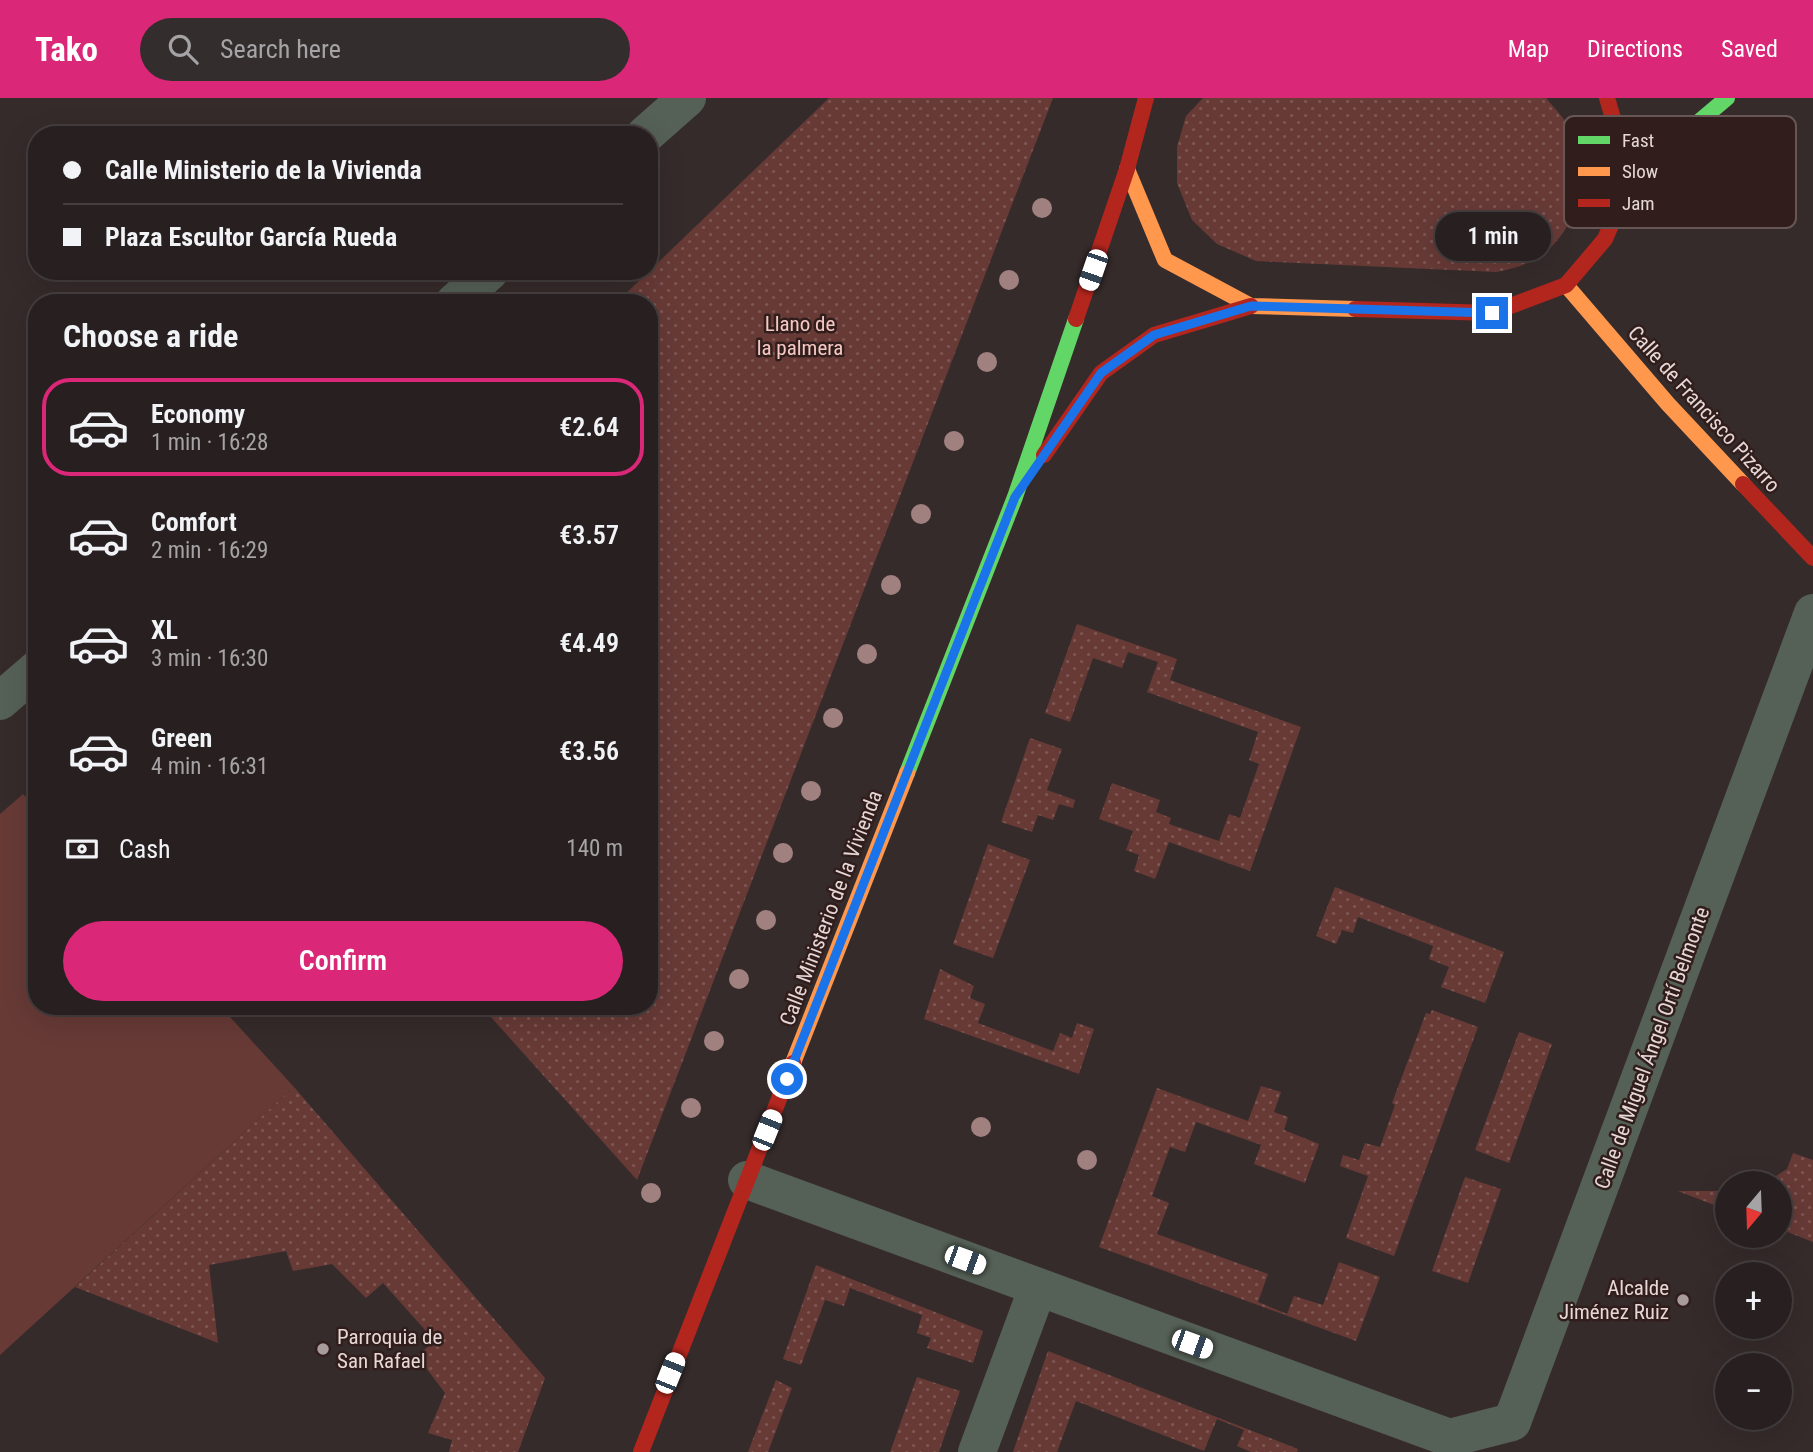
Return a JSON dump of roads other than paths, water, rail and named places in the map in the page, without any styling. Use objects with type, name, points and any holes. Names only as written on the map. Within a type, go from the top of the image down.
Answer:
[{"type":"street","points":[[655,126],[687,98]]},
{"type":"street","name":"Calle Ministerio de la Vivienda","points":[[641,1452],[1015,497],[1127,169],[1146,98]]},
{"type":"street","points":[[1607,98],[1612,116]]},
{"type":"street","points":[[1706,116],[1727,98]]},
{"type":"street","points":[[1127,169],[1165,260],[1251,306],[1492,313],[1566,285],[1605,239],[1610,228]]},
{"type":"street","points":[[464,294],[480,280]]},
{"type":"street","name":"Calle de Francisco Pizarro","points":[[1566,285],[1668,404],[1813,558]]},
{"type":"street","name":"Calle Ministerio de la Vivienda","points":[[1015,497],[1101,373],[1154,335],[1251,306]]},
{"type":"street","name":"Calle de Miguel Ángel Ortí Belmonte","points":[[747,1180],[1038,1287],[1448,1445],[1512,1422],[1813,613]]},
{"type":"street","points":[[0,701],[28,677]]},
{"type":"street","points":[[977,1452],[1038,1287]]},
{"type":"place","name":"Alcalde Jiménez Ruiz","points":[[1683,1300]]},
{"type":"place","name":"Parroquia de San Rafael","points":[[323,1349]]},
{"type":"park label","name":"Llano de la palmera","points":[[800,336]]}]
